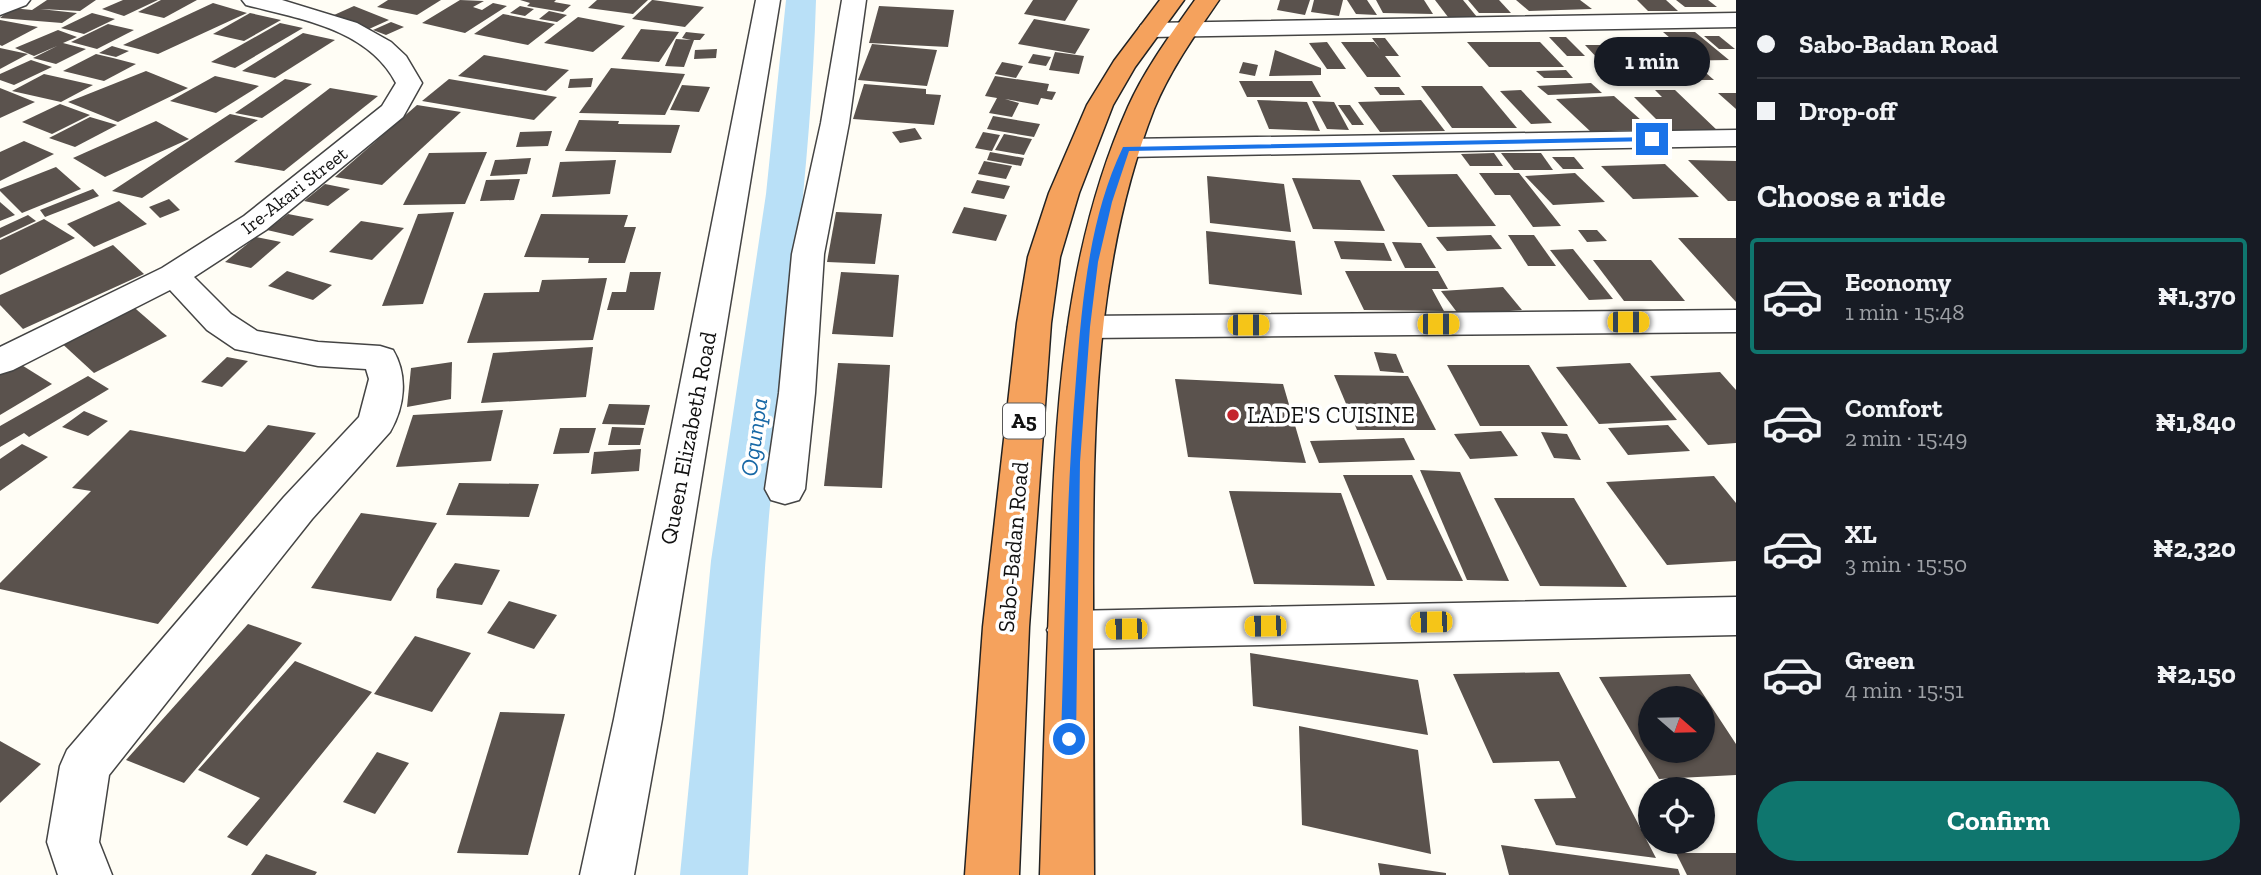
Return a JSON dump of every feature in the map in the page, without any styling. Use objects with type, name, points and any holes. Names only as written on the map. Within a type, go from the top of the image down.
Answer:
[{"type":"highway","name":"Sabo-Badan Road","points":[[992,875],[1007,614],[1034,323],[1044,257],[1064,193],[1100,105],[1123,66],[1169,20],[1207,0]]},
{"type":"highway","name":"Sabo-Badan Road","points":[[1067,875],[1074,462],[1085,327],[1093,262],[1108,202],[1126,148],[1158,71],[1169,20]]},
{"type":"street","points":[[0,8],[18,0]]},
{"type":"street","name":"Ire-Akari Street","points":[[0,362],[174,275],[255,223],[393,111],[409,83],[394,59],[367,37],[319,18],[254,0]]},
{"type":"street","name":"Queen Elizabeth Road","points":[[607,875],[638,719],[685,443],[768,0]]},
{"type":"street","points":[[785,489],[797,393],[808,254],[835,123],[855,0]]},
{"type":"street","points":[[1169,20],[1736,20]]},
{"type":"street","points":[[1126,148],[1736,138]]},
{"type":"street","points":[[85,875],[73,842],[85,766],[298,508],[377,422],[387,379],[380,358],[318,354],[247,341],[219,322],[174,275]]},
{"type":"street","points":[[1085,327],[1736,321]]},
{"type":"street","points":[[1070,630],[1736,616]]},
{"type":"building","points":[[47,0],[96,0],[80,11],[40,9],[77,13],[62,23],[0,18],[12,8],[32,10]]},
{"type":"building","points":[[123,0],[158,0],[124,16],[102,9]]},
{"type":"building","points":[[161,0],[197,0],[164,18],[138,12]]},
{"type":"building","points":[[388,0],[441,0],[417,15],[377,7]]},
{"type":"building","points":[[460,0],[484,1],[473,7],[482,10],[493,3],[507,6],[465,33],[422,23]]},
{"type":"building","points":[[520,0],[556,0],[554,2],[571,5],[563,12],[527,6],[530,3]]},
{"type":"building","points":[[597,0],[648,0],[633,14],[588,8]]},
{"type":"building","points":[[652,0],[704,7],[685,27],[632,19]]},
{"type":"building","points":[[1033,0],[1078,0],[1065,21],[1024,14]]},
{"type":"building","points":[[1280,0],[1310,0],[1305,15],[1277,10]]},
{"type":"building","points":[[1314,0],[1343,0],[1339,16],[1311,12]]},
{"type":"building","points":[[1347,0],[1367,0],[1377,15],[1356,14]]},
{"type":"building","points":[[1376,0],[1424,0],[1433,14],[1383,13]]},
{"type":"building","points":[[1435,0],[1463,0],[1477,17],[1448,17]]},
{"type":"building","points":[[1468,0],[1499,0],[1511,13],[1479,13]]},
{"type":"building","points":[[1516,0],[1580,0],[1592,9],[1529,11]]},
{"type":"building","points":[[1637,0],[1666,0],[1678,11],[1648,11]]},
{"type":"building","points":[[1676,0],[1708,0],[1717,7],[1685,7]]},
{"type":"building","points":[[213,3],[247,13],[158,54],[123,45]]},
{"type":"building","points":[[354,6],[389,20],[369,29],[334,15]]},
{"type":"building","points":[[520,6],[534,9],[525,16],[510,13]]},
{"type":"building","points":[[879,6],[954,10],[948,47],[869,43]]},
{"type":"building","points":[[549,11],[567,15],[557,22],[539,19]]},
{"type":"building","points":[[92,13],[115,19],[84,34],[61,28]]},
{"type":"building","points":[[250,13],[281,20],[244,41],[213,34]]},
{"type":"building","points":[[503,14],[555,24],[528,45],[474,34]]},
{"type":"building","points":[[578,17],[625,26],[593,52],[544,43]]},
{"type":"building","points":[[1034,19],[1090,29],[1075,54],[1018,44]]},
{"type":"building","points":[[0,20],[38,27],[2,46]]},
{"type":"building","points":[[391,22],[404,27],[386,35],[373,30]]},
{"type":"building","points":[[280,23],[303,28],[235,68],[211,62]]},
{"type":"building","points":[[108,24],[134,30],[97,49],[71,42]]},
{"type":"building","points":[[641,29],[679,32],[659,62],[621,59]]},
{"type":"building","points":[[58,30],[77,37],[63,43],[86,49],[56,64],[33,58],[57,46],[34,56],[15,48]]},
{"type":"building","points":[[686,32],[705,34],[700,40],[694,40],[684,67],[665,66],[676,39],[691,40],[682,38]]},
{"type":"building","points":[[1663,32],[1695,32],[1729,60],[1667,61],[1642,38],[1670,38]]},
{"type":"building","points":[[303,33],[335,40],[275,78],[242,71]]},
{"type":"building","points":[[1704,36],[1719,36],[1735,49],[1719,49]]},
{"type":"building","points":[[1549,37],[1566,37],[1585,56],[1567,56]]},
{"type":"building","points":[[1372,38],[1385,38],[1399,56],[1385,56],[1401,77],[1367,77],[1341,42],[1374,42],[1380,49]]},
{"type":"building","points":[[1327,42],[1346,69],[1327,69],[1309,43]]},
{"type":"building","points":[[1467,42],[1540,42],[1564,67],[1489,67]]},
{"type":"building","points":[[872,44],[937,50],[927,86],[858,80]]},
{"type":"building","points":[[1585,45],[1642,45],[1675,78],[1615,77]]},
{"type":"building","points":[[112,46],[129,51],[116,57],[99,53]]},
{"type":"building","points":[[0,48],[28,54],[0,69]]},
{"type":"building","points":[[717,49],[716,58],[694,59],[695,50]]},
{"type":"building","points":[[1275,50],[1321,68],[1321,75],[1269,76]]},
{"type":"building","points":[[1055,52],[1084,56],[1079,74],[1049,70]]},
{"type":"building","points":[[96,54],[136,64],[104,81],[63,71]]},
{"type":"building","points":[[1033,54],[1051,57],[1046,66],[1028,63]]},
{"type":"building","points":[[484,55],[569,70],[546,91],[458,76]]},
{"type":"building","points":[[31,60],[52,67],[14,85],[0,80],[0,74]]},
{"type":"building","points":[[1002,62],[1023,66],[1016,78],[995,74]]},
{"type":"building","points":[[1243,62],[1258,65],[1255,76],[1239,73]]},
{"type":"building","points":[[1671,65],[1698,66],[1714,80],[1687,80]]},
{"type":"building","points":[[611,68],[685,74],[665,115],[579,113]]},
{"type":"building","points":[[1566,70],[1573,78],[1544,78],[1536,71]]},
{"type":"building","points":[[146,71],[188,88],[118,122],[68,102]]},
{"type":"building","points":[[44,74],[93,85],[61,102],[12,91]]},
{"type":"building","points":[[215,76],[259,86],[216,113],[170,101]]},
{"type":"building","points":[[995,76],[1049,84],[1047,91],[1056,92],[1052,100],[1041,98],[1038,105],[1005,99],[1019,103],[1012,117],[989,113],[997,98],[985,96]]},
{"type":"building","points":[[593,78],[591,87],[568,88],[570,79]]},
{"type":"building","points":[[285,79],[312,84],[262,118],[235,113]]},
{"type":"building","points":[[449,79],[557,97],[534,120],[422,101]]},
{"type":"building","points":[[1239,81],[1312,81],[1321,97],[1247,97]]},
{"type":"building","points":[[1591,83],[1602,93],[1548,95],[1537,86]]},
{"type":"building","points":[[864,84],[926,89],[926,94],[941,95],[934,125],[853,119]]},
{"type":"building","points":[[682,85],[710,87],[699,112],[670,110]]},
{"type":"building","points":[[1421,86],[1482,86],[1517,128],[1452,128]]},
{"type":"building","points":[[1374,87],[1399,87],[1405,95],[1380,95]]},
{"type":"building","points":[[0,88],[35,102],[0,118]]},
{"type":"building","points":[[330,88],[378,96],[284,171],[234,162]]},
{"type":"building","points":[[1521,90],[1552,123],[1531,124],[1500,91]]},
{"type":"building","points":[[1655,90],[1675,90],[1720,133],[1669,132],[1634,97],[1662,97]]},
{"type":"building","points":[[1718,93],[1736,93],[1736,109]]},
{"type":"building","points":[[1614,96],[1651,129],[1591,132],[1556,99]]},
{"type":"building","points":[[1257,100],[1307,102],[1320,131],[1269,129]]},
{"type":"building","points":[[1421,100],[1445,131],[1380,132],[1358,102]]},
{"type":"building","points":[[1312,101],[1334,102],[1349,130],[1327,129]]},
{"type":"building","points":[[60,104],[90,115],[52,134],[22,122]]},
{"type":"building","points":[[417,105],[461,112],[382,185],[335,177]]},
{"type":"building","points":[[1338,105],[1350,105],[1364,125],[1352,125]]},
{"type":"building","points":[[230,114],[258,120],[142,198],[112,191]]},
{"type":"building","points":[[993,116],[1040,124],[1034,137],[987,129]]},
{"type":"building","points":[[90,117],[117,125],[75,147],[49,138]]},
{"type":"building","points":[[579,120],[680,125],[671,153],[565,151]]},
{"type":"building","points":[[156,121],[189,139],[105,177],[73,158]]},
{"type":"building","points":[[915,128],[922,139],[900,143],[892,132]]},
{"type":"building","points":[[552,131],[548,146],[516,147],[520,132]]},
{"type":"building","points":[[983,132],[1000,135],[992,151],[975,148]]},
{"type":"building","points":[[1004,134],[1032,139],[1024,155],[995,150]]},
{"type":"building","points":[[24,141],[54,154],[0,181],[0,152]]},
{"type":"building","points":[[487,152],[465,204],[403,205],[429,153]]},
{"type":"building","points":[[990,152],[1024,158],[1021,166],[987,160]]},
{"type":"building","points":[[1494,153],[1503,166],[1470,166],[1461,154]]},
{"type":"building","points":[[1501,153],[1541,153],[1553,170],[1514,170]]},
{"type":"building","points":[[1552,157],[1574,157],[1584,169],[1563,169]]},
{"type":"building","points":[[531,158],[527,174],[490,176],[495,160]]},
{"type":"building","points":[[616,160],[610,194],[552,197],[560,162]]},
{"type":"building","points":[[1688,160],[1736,161],[1736,201],[1728,201]]},
{"type":"building","points":[[984,161],[1012,166],[1006,179],[978,174]]},
{"type":"building","points":[[1665,164],[1699,197],[1633,199],[1601,166]]},
{"type":"building","points":[[56,167],[81,189],[22,213],[0,191],[0,189]]},
{"type":"building","points":[[1479,173],[1519,173],[1561,226],[1533,227],[1510,195],[1495,195]]},
{"type":"building","points":[[1575,173],[1605,202],[1553,205],[1525,176]]},
{"type":"building","points":[[1457,174],[1496,226],[1428,227],[1392,175]]},
{"type":"building","points":[[1207,176],[1284,184],[1291,232],[1210,223]]},
{"type":"building","points":[[1292,178],[1360,180],[1385,231],[1313,229]]},
{"type":"building","points":[[520,179],[514,200],[480,201],[486,180]]},
{"type":"building","points":[[977,180],[1010,186],[1004,199],[971,193]]},
{"type":"building","points":[[325,184],[350,189],[328,206],[304,201]]},
{"type":"building","points":[[93,189],[99,196],[45,217],[40,210]]},
{"type":"building","points":[[169,199],[180,210],[160,218],[149,207]]},
{"type":"building","points":[[119,201],[147,224],[94,247],[67,224]]},
{"type":"building","points":[[0,202],[15,215],[0,221]]},
{"type":"building","points":[[964,207],[1007,215],[996,241],[952,233]]},
{"type":"building","points":[[454,212],[423,304],[382,306],[418,214]]},
{"type":"building","points":[[836,212],[882,214],[875,264],[827,262]]},
{"type":"building","points":[[288,214],[314,219],[293,236],[267,230]]},
{"type":"building","points":[[541,214],[628,215],[624,227],[636,227],[625,263],[588,263],[589,258],[524,257]]},
{"type":"building","points":[[28,215],[36,221],[0,238],[0,228]]},
{"type":"building","points":[[44,219],[75,238],[0,275],[0,240]]},
{"type":"building","points":[[361,221],[404,228],[372,260],[329,252]]},
{"type":"building","points":[[1578,230],[1597,230],[1607,241],[1587,242]]},
{"type":"building","points":[[1206,231],[1295,241],[1302,295],[1209,284]]},
{"type":"building","points":[[1491,235],[1502,249],[1447,251],[1436,237]]},
{"type":"building","points":[[1508,235],[1534,235],[1556,266],[1528,266]]},
{"type":"building","points":[[256,237],[281,242],[251,268],[225,262]]},
{"type":"building","points":[[1678,238],[1736,238],[1736,302]]},
{"type":"building","points":[[1334,241],[1384,243],[1392,261],[1341,259]]},
{"type":"building","points":[[1392,242],[1421,243],[1436,268],[1405,268]]},
{"type":"building","points":[[113,245],[144,274],[23,329],[0,305],[0,295]]},
{"type":"building","points":[[1573,249],[1613,299],[1589,300],[1550,250]]},
{"type":"building","points":[[1593,260],[1651,260],[1685,301],[1624,301]]},
{"type":"building","points":[[287,271],[332,285],[313,300],[268,286]]},
{"type":"building","points":[[1345,271],[1438,271],[1448,289],[1432,289],[1444,311],[1364,310]]},
{"type":"building","points":[[630,272],[661,272],[654,310],[607,310],[612,292],[626,292]]},
{"type":"building","points":[[841,272],[899,275],[893,337],[832,334]]},
{"type":"building","points":[[607,278],[593,340],[467,343],[484,293],[539,292],[542,280]]},
{"type":"building","points":[[1503,287],[1522,310],[1459,315],[1441,291]]},
{"type":"building","points":[[129,303],[167,336],[94,373],[57,339]]},
{"type":"building","points":[[593,347],[586,397],[481,403],[493,353]]},
{"type":"building","points":[[1374,352],[1396,354],[1404,373],[1380,371]]},
{"type":"building","points":[[227,357],[248,361],[222,387],[201,382]]},
{"type":"building","points":[[12,359],[52,384],[0,415],[0,366]]},
{"type":"building","points":[[452,362],[451,399],[407,407],[411,368]]},
{"type":"building","points":[[838,363],[890,365],[882,488],[824,486]]},
{"type":"building","points":[[1630,363],[1677,420],[1599,424],[1556,367]]},
{"type":"building","points":[[1447,365],[1529,365],[1568,426],[1480,426]]},
{"type":"building","points":[[1720,372],[1736,390],[1736,443],[1708,445],[1650,376]]},
{"type":"building","points":[[1334,375],[1408,376],[1436,430],[1357,430]]},
{"type":"building","points":[[88,376],[109,389],[29,437],[24,433],[0,447],[0,426]]},
{"type":"building","points":[[1175,379],[1283,384],[1306,463],[1188,457]]},
{"type":"building","points":[[609,404],[650,405],[645,425],[602,424]]},
{"type":"building","points":[[503,410],[491,461],[396,467],[413,415]]},
{"type":"building","points":[[84,411],[108,421],[88,436],[62,427]]},
{"type":"building","points":[[268,425],[316,433],[158,624],[0,589],[0,583],[91,491],[72,488],[130,430],[245,452]]},
{"type":"building","points":[[1668,425],[1690,451],[1628,455],[1608,428]]},
{"type":"building","points":[[612,427],[644,428],[640,445],[608,445]]},
{"type":"building","points":[[560,428],[596,428],[589,453],[553,454]]},
{"type":"building","points":[[1501,431],[1518,456],[1470,459],[1454,434]]},
{"type":"building","points":[[1541,432],[1567,434],[1581,460],[1554,458]]},
{"type":"building","points":[[1404,438],[1415,460],[1319,463],[1310,441]]},
{"type":"building","points":[[22,444],[48,457],[0,491],[0,459]]},
{"type":"building","points":[[641,449],[639,471],[591,474],[594,452]]},
{"type":"building","points":[[1420,470],[1460,472],[1509,581],[1467,580]]},
{"type":"building","points":[[1343,475],[1412,475],[1463,581],[1387,580]]},
{"type":"building","points":[[1714,476],[1736,503],[1736,561],[1667,565],[1606,482]]},
{"type":"building","points":[[459,483],[539,484],[529,517],[446,515]]},
{"type":"building","points":[[1229,491],[1341,493],[1375,586],[1254,584]]},
{"type":"building","points":[[1494,498],[1574,498],[1627,587],[1540,586]]},
{"type":"building","points":[[361,513],[437,523],[391,601],[311,588]]},
{"type":"building","points":[[455,563],[500,570],[482,605],[436,598],[437,589]]},
{"type":"building","points":[[509,601],[557,615],[534,649],[487,633]]},
{"type":"building","points":[[248,624],[302,643],[184,783],[126,760]]},
{"type":"building","points":[[415,636],[471,653],[432,712],[374,694]]},
{"type":"building","points":[[1250,653],[1418,680],[1428,735],[1253,706]]},
{"type":"building","points":[[295,661],[372,692],[247,846],[227,837],[260,798],[198,770]]},
{"type":"building","points":[[1559,672],[1638,823],[1638,854],[1654,854],[1656,858],[1556,845],[1534,799],[1576,798],[1559,761],[1493,763],[1453,674]]},
{"type":"building","points":[[1690,674],[1698,686],[1638,686],[1638,743],[1599,677]]},
{"type":"building","points":[[500,712],[565,714],[528,855],[457,853]]},
{"type":"building","points":[[1715,712],[1736,744],[1736,775],[1658,777],[1650,763],[1715,763]]},
{"type":"building","points":[[1299,726],[1418,750],[1431,854],[1302,825]]},
{"type":"building","points":[[0,741],[41,764],[0,803]]},
{"type":"building","points":[[377,752],[409,763],[375,814],[343,802]]},
{"type":"building","points":[[1501,845],[1678,869],[1680,875],[1509,875]]},
{"type":"building","points":[[1736,853],[1736,875],[1687,875],[1676,854]]},
{"type":"building","points":[[266,854],[317,872],[315,875],[251,875]]},
{"type":"building","points":[[1378,863],[1446,873],[1446,875],[1380,875]]},
{"type":"waterway","name":"Ogunpa","points":[[714,875],[738,561],[785,194],[798,65],[801,0]]},
{"type":"place","name":"LADE'S CUISINE","points":[[1233,415]]},
{"type":"route","points":[[1069,739],[1074,462],[1085,327],[1093,262],[1108,202],[1126,148],[1652,139]]}]
